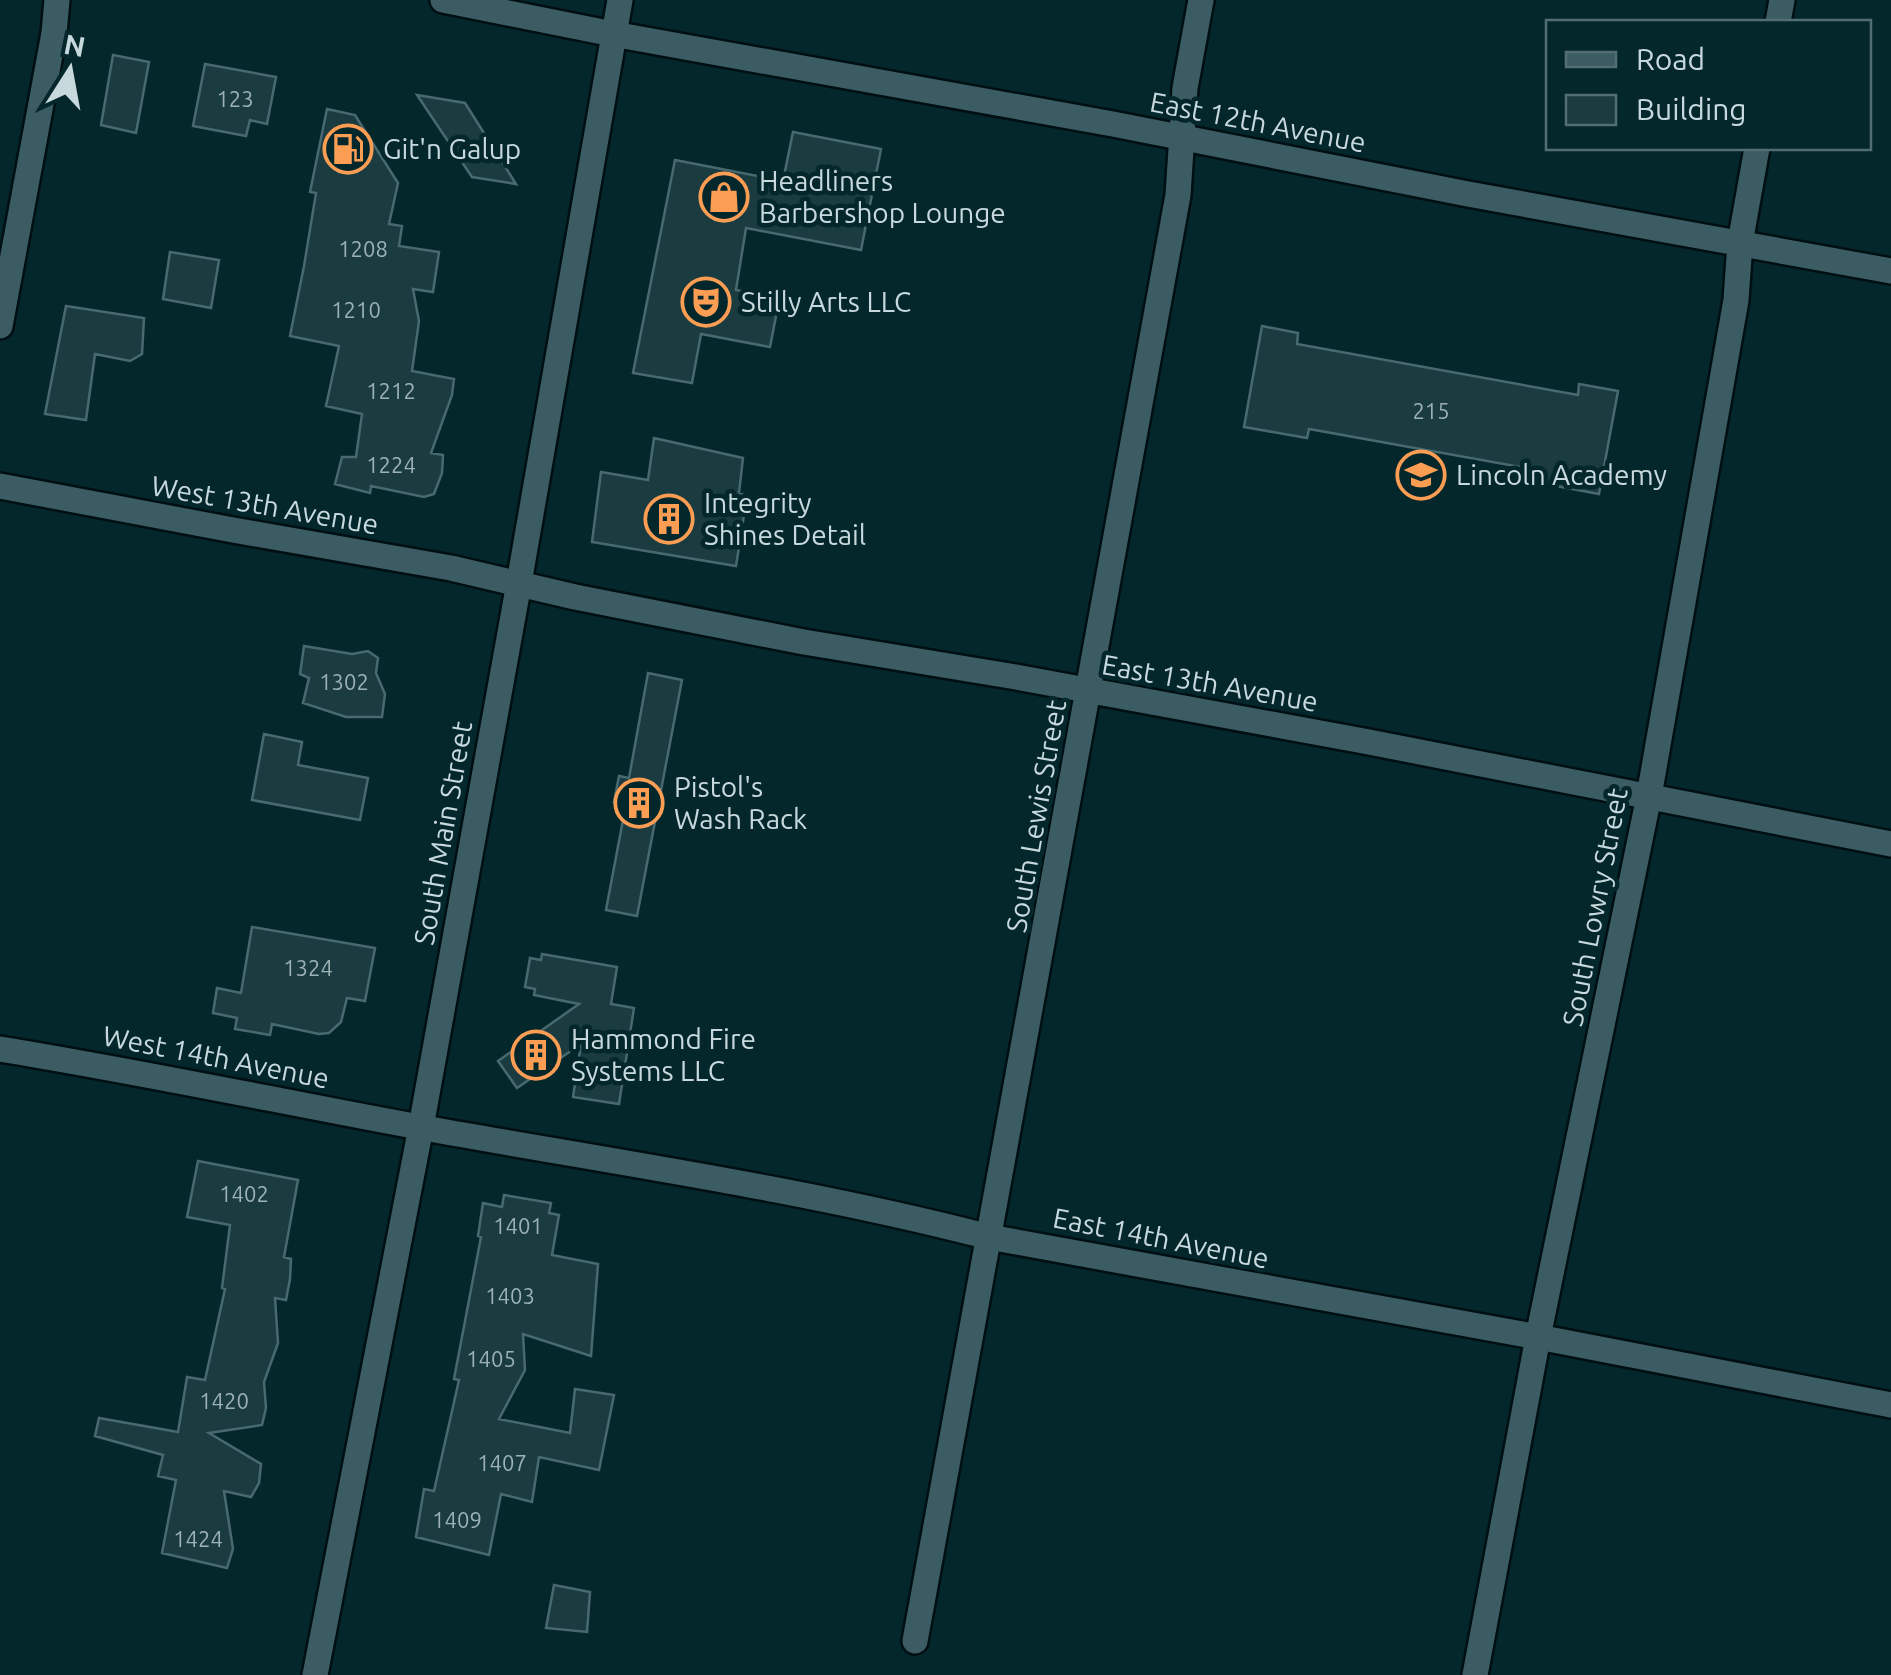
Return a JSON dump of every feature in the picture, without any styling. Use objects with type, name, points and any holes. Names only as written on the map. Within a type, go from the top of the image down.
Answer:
[{"type":"street","points":[[0,326],[57,0]]},
{"type":"street","name":"East 12th Avenue","points":[[443,0],[1891,270]]},
{"type":"street","name":"South Main Street","points":[[315,1675],[421,1127],[620,0]]},
{"type":"street","name":"South Lewis Street","points":[[915,1641],[1178,195],[1185,88],[1201,0]]},
{"type":"street","name":"South Lowry Street","points":[[1475,1675],[1538,1337],[1648,796],[1736,300],[1740,243],[1756,150]]},
{"type":"street","name":"West 13th Avenue","points":[[0,486],[519,583]]},
{"type":"street","name":"East 13th Avenue","points":[[519,583],[575,598],[804,642],[1351,738],[1891,844]]},
{"type":"street","name":"West 14th Avenue","points":[[0,1049],[421,1127]]},
{"type":"street","name":"East 14th Avenue","points":[[421,1127],[1891,1405]]},
{"type":"building","points":[[113,55],[149,62],[136,133],[101,125]]},
{"type":"building","points":[[205,64],[276,77],[267,124],[250,120],[246,136],[193,126]]},
{"type":"building","points":[[417,95],[465,103],[516,184],[472,177]]},
{"type":"building","points":[[327,109],[355,115],[398,183],[389,224],[402,226],[399,246],[439,252],[433,292],[413,289],[419,321],[412,371],[454,379],[431,453],[443,455],[442,473],[434,494],[424,497],[371,486],[370,493],[335,484],[342,457],[356,457],[362,414],[326,406],[339,346],[290,336],[316,193],[310,192]]},
{"type":"building","points":[[793,132],[881,149],[861,250],[746,228],[736,290],[768,296],[765,309],[777,311],[770,347],[701,334],[692,383],[633,373],[675,160],[783,181]]},
{"type":"building","points":[[170,252],[219,260],[211,308],[163,299]]},
{"type":"building","points":[[66,306],[144,318],[142,354],[130,361],[95,354],[86,420],[45,414]]},
{"type":"building","points":[[1262,326],[1298,333],[1297,344],[1578,395],[1579,384],[1618,391],[1599,494],[1535,482],[1537,470],[1309,429],[1307,438],[1244,427]]},
{"type":"building","name":"Integrity Shines Detail","points":[[654,438],[743,458],[739,493],[747,496],[736,566],[592,542],[601,472],[648,480]]},
{"type":"building","points":[[304,646],[352,654],[368,651],[378,658],[376,673],[385,694],[382,717],[346,717],[303,703],[309,678],[300,674]]},
{"type":"building","name":"Pistol's Wash Rack","points":[[648,673],[682,680],[637,916],[606,910],[626,804],[614,802],[619,776],[629,778]]},
{"type":"building","points":[[264,734],[302,742],[298,765],[368,778],[360,820],[252,800]]},
{"type":"building","points":[[252,927],[375,948],[365,1001],[347,998],[341,1022],[329,1033],[272,1024],[270,1035],[235,1029],[237,1018],[213,1013],[217,988],[241,993]]},
{"type":"building","points":[[542,954],[617,967],[611,1004],[634,1008],[619,1104],[573,1097],[581,1044],[517,1088],[498,1061],[579,1004],[534,995],[535,989],[525,987],[530,958],[541,960]]},
{"type":"building","points":[[198,1161],[298,1180],[284,1257],[291,1259],[290,1279],[286,1300],[275,1298],[278,1343],[264,1382],[266,1408],[262,1425],[209,1433],[261,1464],[259,1483],[251,1497],[224,1491],[233,1549],[227,1568],[162,1553],[176,1480],[158,1476],[163,1455],[95,1436],[99,1418],[178,1432],[187,1377],[205,1380],[225,1289],[222,1288],[230,1225],[187,1217]]},
{"type":"building","points":[[504,1195],[551,1203],[549,1213],[559,1215],[552,1255],[598,1264],[591,1356],[523,1334],[525,1370],[499,1419],[570,1433],[575,1389],[614,1395],[599,1470],[539,1457],[532,1502],[501,1494],[489,1555],[416,1537],[424,1489],[434,1491],[459,1380],[454,1379],[481,1237],[478,1236],[483,1203],[502,1207]]},
{"type":"building","points":[[554,1585],[590,1592],[587,1632],[546,1628]]},
{"type":"place","name":"Git'n Galup","points":[[348,149]]},
{"type":"place","name":"Headliners Barbershop Lounge","points":[[724,197]]},
{"type":"place","name":"Stilly Arts LLC","points":[[706,302]]},
{"type":"place","name":"Lincoln Academy","points":[[1421,475]]},
{"type":"place","name":"Integrity Shines Detail","points":[[669,519]]},
{"type":"place","name":"Pistol's Wash Rack","points":[[639,803]]},
{"type":"place","name":"Hammond Fire Systems LLC","points":[[536,1055]]}]
